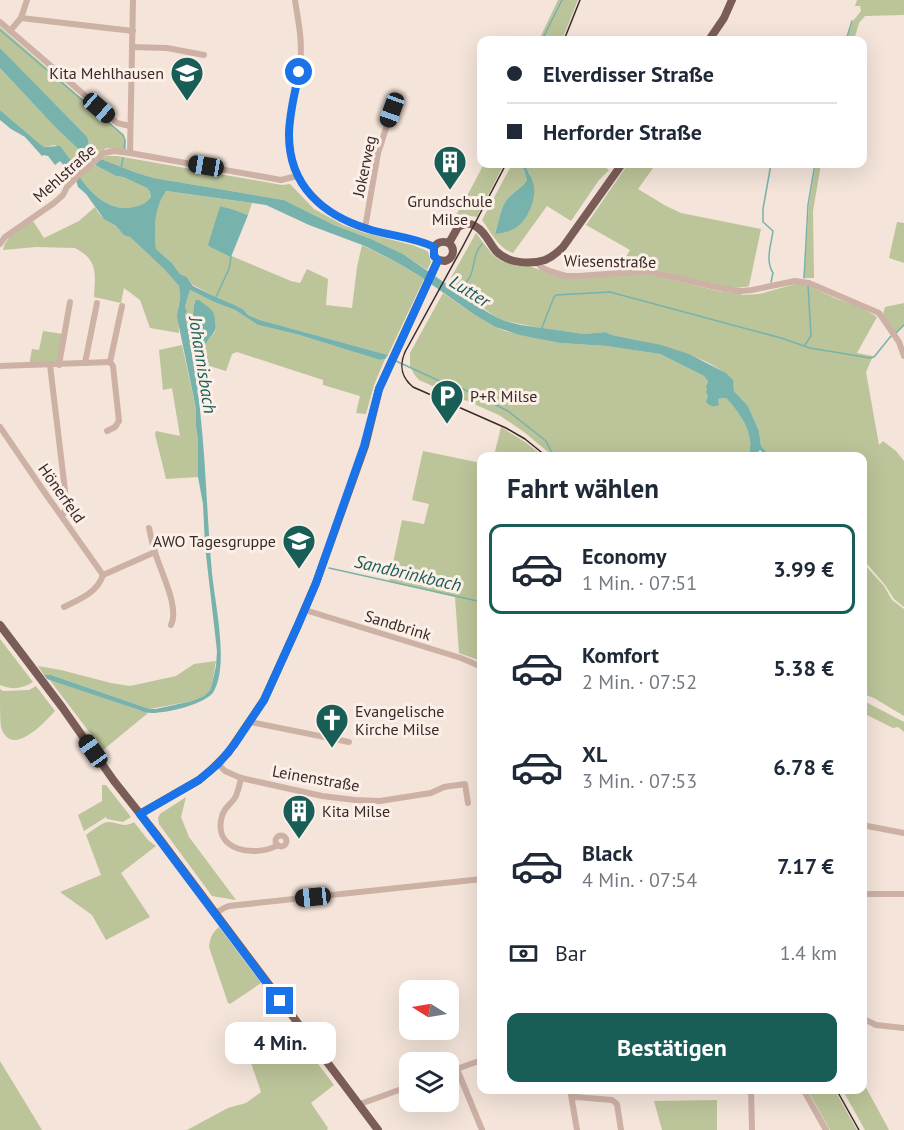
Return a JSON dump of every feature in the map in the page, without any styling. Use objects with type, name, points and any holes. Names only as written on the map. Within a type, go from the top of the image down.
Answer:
[{"type":"main road","points":[[712,36],[724,18],[732,0]]},
{"type":"main road","points":[[449,243],[458,227],[472,224],[480,230],[496,251],[511,260],[537,262],[551,257],[564,246],[619,168]]},
{"type":"main road","points":[[140,814],[199,780],[218,764],[250,722],[268,693],[305,610],[362,453],[376,397],[388,366],[437,263],[434,247],[445,241],[452,245],[451,258],[437,263]]},
{"type":"main road","points":[[0,625],[114,781],[378,1130]]},
{"type":"street","points":[[10,31],[21,18],[27,0]]},
{"type":"street","points":[[130,153],[133,0]]},
{"type":"street","points":[[295,0],[301,35],[301,54],[289,134],[292,160],[297,176],[310,195],[324,208],[339,217],[365,228],[419,241],[434,247]]},
{"type":"street","points":[[21,18],[133,31]]},
{"type":"street","points":[[0,22],[117,123],[130,126]]},
{"type":"street","points":[[132,47],[168,48],[204,55]]},
{"type":"street","name":"Jokerweg","points":[[365,228],[378,153],[392,110]]},
{"type":"street","name":"Mehlstraße","points":[[0,244],[5,237],[61,197],[80,174],[99,156],[109,151],[281,180],[297,176]]},
{"type":"street","name":"Wiesenstraße","points":[[537,262],[549,271],[566,276],[646,271],[741,291],[795,281],[809,283],[879,313],[899,342],[904,356]]},
{"type":"street","points":[[59,364],[70,302]]},
{"type":"street","points":[[85,363],[97,303]]},
{"type":"street","points":[[107,431],[115,427],[119,421],[113,366],[110,362],[122,306]]},
{"type":"street","points":[[0,366],[110,362]]},
{"type":"street","points":[[50,365],[67,507],[62,516]]},
{"type":"street","name":"Hönerfeld","points":[[0,427],[103,575]]},
{"type":"street","points":[[149,528],[173,604],[174,619],[171,625]]},
{"type":"street","points":[[64,607],[94,591],[103,575],[155,552]]},
{"type":"street","name":"Sandbrink","points":[[305,610],[477,665]]},
{"type":"street","points":[[250,722],[349,742]]},
{"type":"street","name":"Leinenstraße","points":[[218,764],[241,778],[322,796],[375,801],[431,793],[444,787],[465,784],[468,803]]},
{"type":"street","points":[[241,778],[236,796],[221,817],[224,837],[233,847],[244,851],[278,845]]},
{"type":"street","points":[[867,826],[904,833]]},
{"type":"street","points":[[216,913],[229,906],[477,880]]},
{"type":"street","points":[[867,894],[904,894]]},
{"type":"street","points":[[867,1020],[876,1025],[904,1028]]},
{"type":"street","points":[[459,1068],[477,1062]]},
{"type":"street","points":[[459,1074],[482,1130]]},
{"type":"street","points":[[359,1105],[399,1090]]},
{"type":"street","points":[[571,1094],[577,1130]]},
{"type":"street","points":[[751,1094],[752,1130]]},
{"type":"street","points":[[806,1094],[826,1130]]},
{"type":"street","points":[[572,1098],[612,1100],[617,1104],[621,1130]]},
{"type":"green space","points":[[558,0],[578,0],[564,36],[541,36]]},
{"type":"green space","points":[[857,0],[904,0],[904,15],[865,16],[859,23],[855,36],[847,36],[853,21],[861,11],[860,6],[855,6]]},
{"type":"green space","points":[[0,27],[123,134],[126,150],[106,148],[98,155],[90,147],[89,142],[0,48]]},
{"type":"green space","points":[[0,68],[56,128],[91,161],[79,173],[55,145],[44,147],[0,110]]},
{"type":"green space","points":[[106,156],[282,185],[290,184],[314,209],[343,225],[425,250],[431,262],[427,270],[403,254],[334,225],[284,200],[154,178],[101,159]]},
{"type":"green space","points":[[95,165],[147,188],[151,197],[142,205],[126,208],[102,200],[79,176]]},
{"type":"green space","points":[[482,168],[502,168],[477,217],[465,215],[452,221]]},
{"type":"green space","points":[[510,168],[522,168],[527,180],[506,201],[495,234],[514,229],[530,174],[526,168],[606,168],[609,170],[599,180],[571,221],[547,206],[513,253],[499,244],[482,220]]},
{"type":"green space","points":[[625,168],[653,168],[638,189],[666,206],[681,213],[761,229],[749,286],[725,287],[647,268],[618,271],[630,250],[586,225]]},
{"type":"green space","points":[[815,168],[820,168],[813,211],[814,278],[804,278],[809,205]]},
{"type":"green space","points":[[165,191],[252,203],[248,215],[220,206],[210,247],[291,281],[300,283],[307,269],[328,279],[326,305],[352,308],[362,245],[424,279],[388,355],[260,320],[193,285],[156,249],[156,218],[161,197]]},
{"type":"green space","points":[[95,207],[101,216],[130,237],[179,286],[179,333],[150,328],[140,300],[124,288],[121,303],[94,297],[95,275],[92,263],[75,248],[36,247],[3,250],[11,236],[33,221],[44,238],[79,221]]},
{"type":"green space","points":[[897,222],[904,223],[904,263],[889,258]]},
{"type":"green space","points":[[476,233],[492,254],[501,261],[518,266],[529,266],[551,274],[644,273],[742,295],[759,294],[799,283],[860,307],[877,317],[857,353],[873,356],[866,372],[879,445],[883,441],[904,461],[904,607],[894,599],[867,564],[867,452],[766,452],[761,446],[759,431],[748,406],[734,391],[730,379],[719,369],[703,360],[662,346],[605,332],[584,334],[505,321],[448,283]]},
{"type":"green space","points":[[190,290],[235,310],[258,325],[296,334],[380,360],[385,359],[374,385],[366,414],[356,413],[360,396],[323,385],[323,380],[237,352],[232,354],[226,371],[193,361],[185,307]],"holes":[[[194,302],[210,309],[215,318],[215,330],[205,349],[194,344],[192,332]]]},
{"type":"green space","points":[[443,293],[475,315],[505,331],[560,343],[606,346],[660,354],[704,376],[718,399],[726,398],[747,429],[749,452],[548,452],[499,415],[419,380],[410,366],[410,353]]},
{"type":"green space","points":[[904,303],[904,326],[896,334],[883,314],[885,307]]},
{"type":"green space","points":[[43,331],[63,334],[57,364],[29,365],[32,349],[39,350]]},
{"type":"green space","points":[[182,345],[196,409],[198,477],[166,479],[155,434],[156,431],[180,436],[172,388],[163,390],[159,350]]},
{"type":"green space","points":[[501,427],[538,452],[495,452]]},
{"type":"green space","points":[[423,451],[477,462],[477,660],[459,653],[455,597],[389,582],[402,520],[424,524],[429,504],[412,500]]},
{"type":"green space","points":[[867,567],[884,586],[892,600],[904,609],[904,716],[867,695]]},
{"type":"green space","points":[[0,639],[33,682],[17,688],[0,685]]},
{"type":"green space","points":[[216,661],[210,690],[204,696],[192,701],[150,709],[51,675],[44,675],[38,666],[130,686],[176,676],[194,664]]},
{"type":"green space","points":[[49,679],[139,710],[148,713],[103,750]]},
{"type":"green space","points":[[36,686],[55,711],[28,736],[12,740],[6,736],[1,727],[0,689],[3,691],[29,690]]},
{"type":"green space","points":[[867,703],[904,722],[904,732],[898,727],[893,728],[867,715]]},
{"type":"green space","points":[[102,785],[106,785],[131,817],[123,822],[106,817],[84,831],[78,815],[102,801]]},
{"type":"green space","points":[[186,797],[181,817],[189,837],[236,900],[212,896],[159,824],[160,814]]},
{"type":"green space","points":[[134,822],[148,840],[156,846],[121,873],[150,917],[106,940],[92,915],[60,892],[101,875],[86,835],[104,823],[126,825]]},
{"type":"green space","points":[[219,927],[261,983],[230,1004],[209,947],[212,936]]},
{"type":"green space","points":[[291,1028],[334,1085],[311,1103],[328,1128],[327,1130],[187,1130],[228,1108],[246,1103],[261,1092],[249,1057]]},
{"type":"green space","points":[[0,1061],[42,1130],[0,1130]]},
{"type":"green space","points":[[867,1089],[889,1130],[865,1130],[845,1094],[867,1094]]},
{"type":"green space","points":[[810,1094],[837,1094],[857,1130],[830,1130]]},
{"type":"green space","points":[[717,1100],[717,1130],[662,1130],[654,1101]]},
{"type":"water","points":[[0,48],[87,137],[90,147],[98,155],[91,161],[56,128],[0,68]]},
{"type":"water","points":[[0,110],[44,147],[60,146],[72,162],[70,165],[79,173],[72,180],[66,172],[68,170],[60,161],[55,165],[48,156],[42,156],[25,137],[0,120]]},
{"type":"water","points":[[101,159],[154,178],[284,200],[334,225],[403,254],[484,310],[505,321],[584,334],[605,332],[689,354],[726,373],[733,380],[734,391],[748,406],[759,431],[761,446],[766,452],[760,450],[749,452],[747,429],[726,398],[718,399],[719,405],[714,406],[706,402],[708,382],[704,376],[660,354],[606,346],[560,343],[495,327],[398,263],[365,246],[309,225],[266,205],[166,191],[159,204],[156,219],[156,249],[172,263],[180,274],[187,277],[193,286],[235,305],[248,315],[260,320],[388,355],[385,359],[380,360],[296,334],[258,325],[235,310],[190,290],[185,315],[196,374],[212,573],[221,650],[218,679],[214,691],[210,696],[195,704],[152,713],[47,679],[44,675],[51,675],[150,709],[156,709],[204,696],[210,690],[216,666],[217,651],[205,546],[203,504],[198,477],[196,409],[177,317],[179,286],[130,237],[104,219],[78,187],[76,180],[79,176],[102,200],[117,207],[137,206],[146,202],[151,197],[150,192],[147,188],[95,165]]},
{"type":"water","points":[[522,168],[526,168],[534,186],[532,204],[527,216],[514,229],[495,234],[506,201],[527,180]]},
{"type":"water","points":[[220,206],[248,215],[231,257],[208,245]]},
{"type":"water","points":[[196,300],[211,309],[215,318],[215,329],[202,352],[194,350],[193,344],[192,327]]},
{"type":"waterway","points":[[544,36],[562,0]]},
{"type":"waterway","points":[[847,36],[852,21]]},
{"type":"waterway","points":[[0,30],[123,135],[124,148]]},
{"type":"waterway","points":[[121,169],[123,158]]},
{"type":"waterway","points":[[770,168],[763,222],[773,231],[769,258],[773,273],[771,282]]},
{"type":"waterway","points":[[804,278],[808,205],[814,168]]},
{"type":"waterway","name":"Lutter","points":[[455,288],[468,280],[475,256],[482,244]]},
{"type":"waterway","points":[[215,299],[229,269],[231,257]]},
{"type":"waterway","points":[[805,345],[811,336],[808,285]]},
{"type":"waterway","points":[[541,330],[556,295],[610,292],[781,338],[810,348],[870,358],[874,357],[891,336]]},
{"type":"waterway","points":[[896,333],[904,325]]},
{"type":"waterway","name":"Johannisbach","points":[[192,361],[199,352]]},
{"type":"waterway","points":[[396,361],[446,384],[459,387],[508,411],[546,441],[552,452]]},
{"type":"waterway","name":"Sandbrinkbach","points":[[329,568],[477,601]]},
{"type":"tram line","points":[[566,36],[580,0]]},
{"type":"tram line","points":[[504,168],[405,352],[402,371],[413,387],[506,428],[541,452]]},
{"type":"tram line","points":[[839,1094],[859,1130]]},
{"type":"place","name":"Kita Mehlhausen","points":[[187,102]]},
{"type":"place","name":"Grundschule Milse","points":[[450,191]]},
{"type":"place","name":"P+R Milse","points":[[447,425]]},
{"type":"place","name":"AWO Tagesgruppe","points":[[299,570]]},
{"type":"place","name":"Evangelische Kirche Milse","points":[[332,749]]},
{"type":"place","name":"Kita Milse","points":[[299,840]]},
{"type":"route","points":[[280,1001],[140,814],[199,780],[218,764],[234,745],[264,700],[316,583],[368,436],[379,389],[438,260],[434,256],[434,247],[419,241],[382,233],[339,217],[324,208],[305,189],[294,168],[289,143],[299,72]]}]
